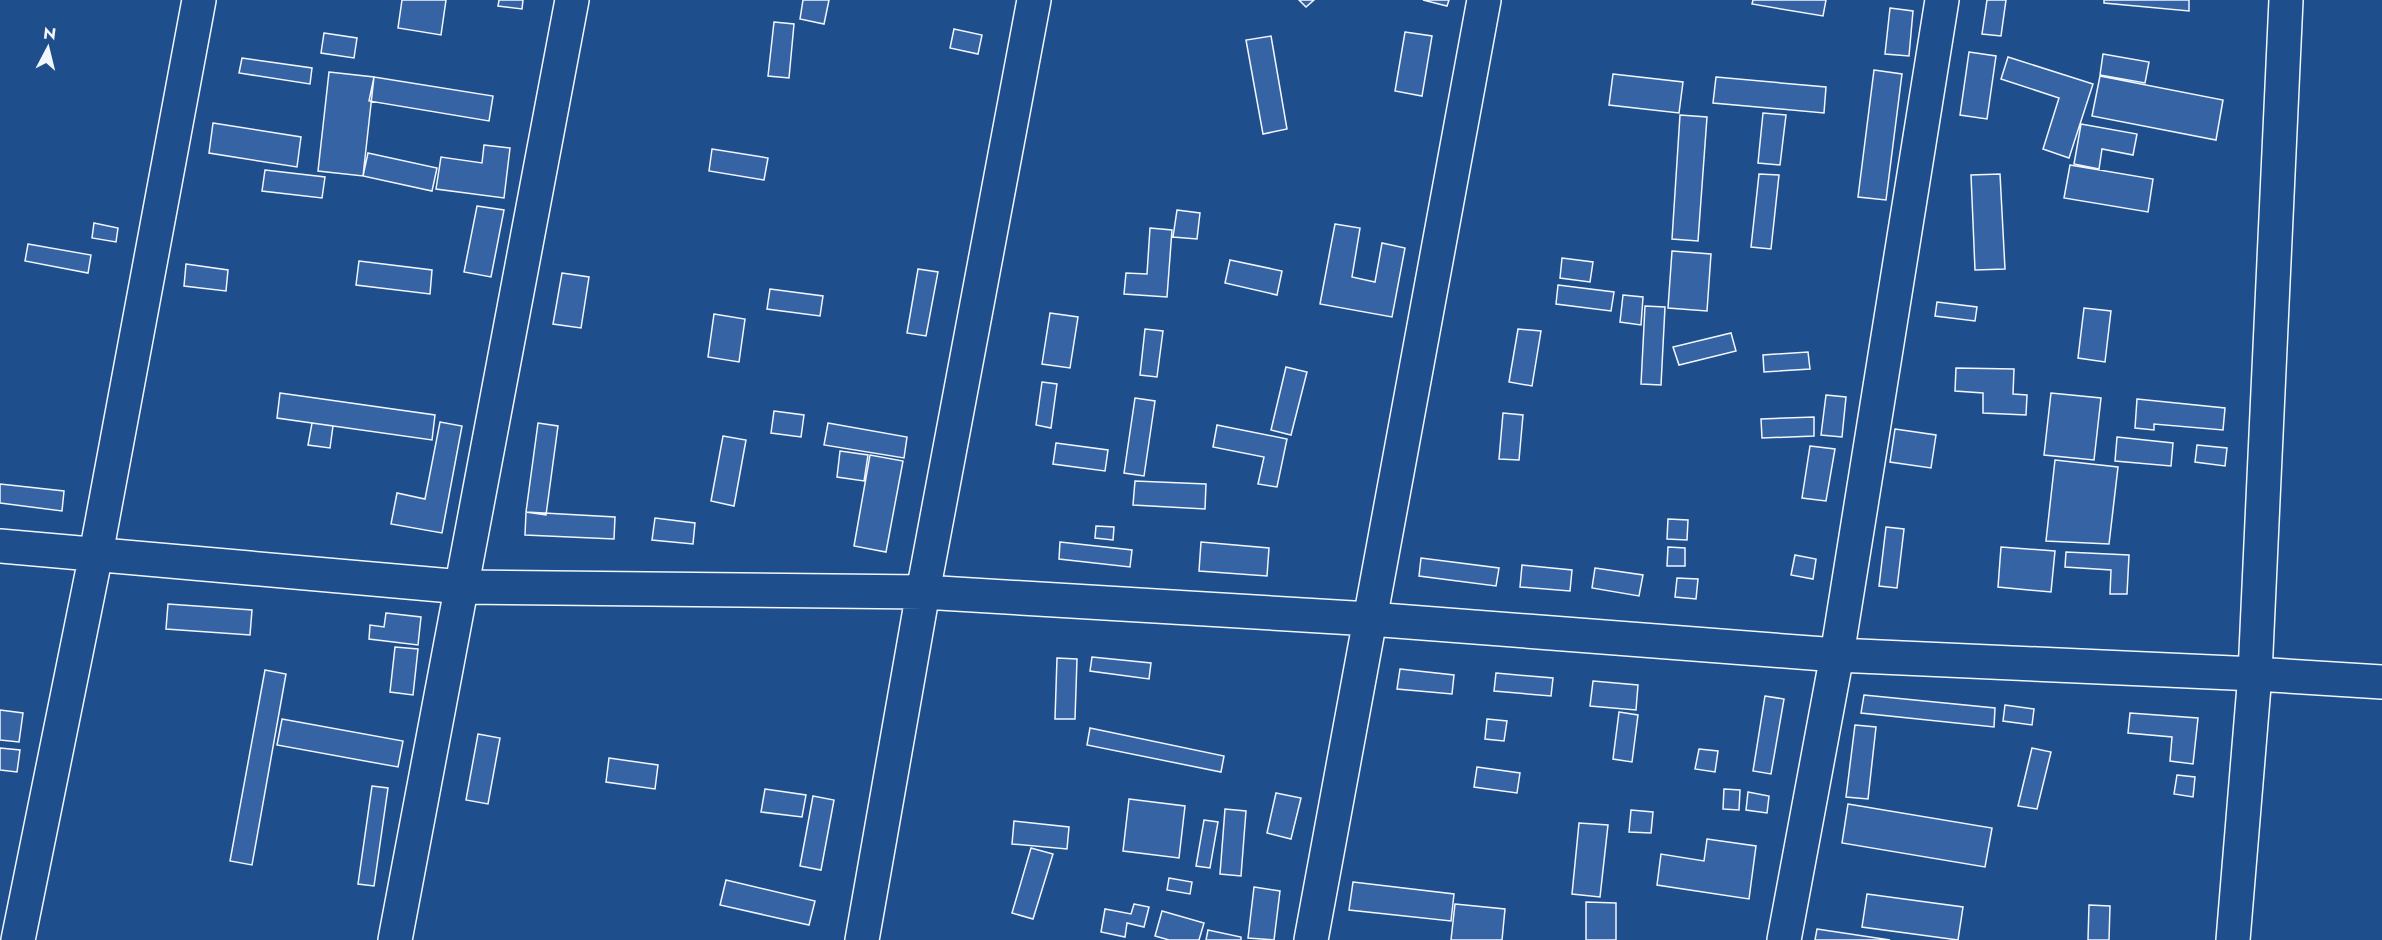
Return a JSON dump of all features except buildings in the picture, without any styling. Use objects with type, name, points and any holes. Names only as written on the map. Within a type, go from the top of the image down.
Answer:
[{"type":"street","points":[[18,940],[96,554],[199,0]]},
{"type":"street","points":[[395,940],[572,0]]},
{"type":"street","points":[[862,940],[923,592],[1034,0]]},
{"type":"street","points":[[1311,940],[1484,0]]},
{"type":"street","points":[[1785,940],[1837,655],[1942,0]]},
{"type":"street","points":[[2233,940],[2256,674],[2286,0]]},
{"type":"street","points":[[0,546],[463,587],[923,592],[1370,620],[1837,655],[2382,682]]}]
